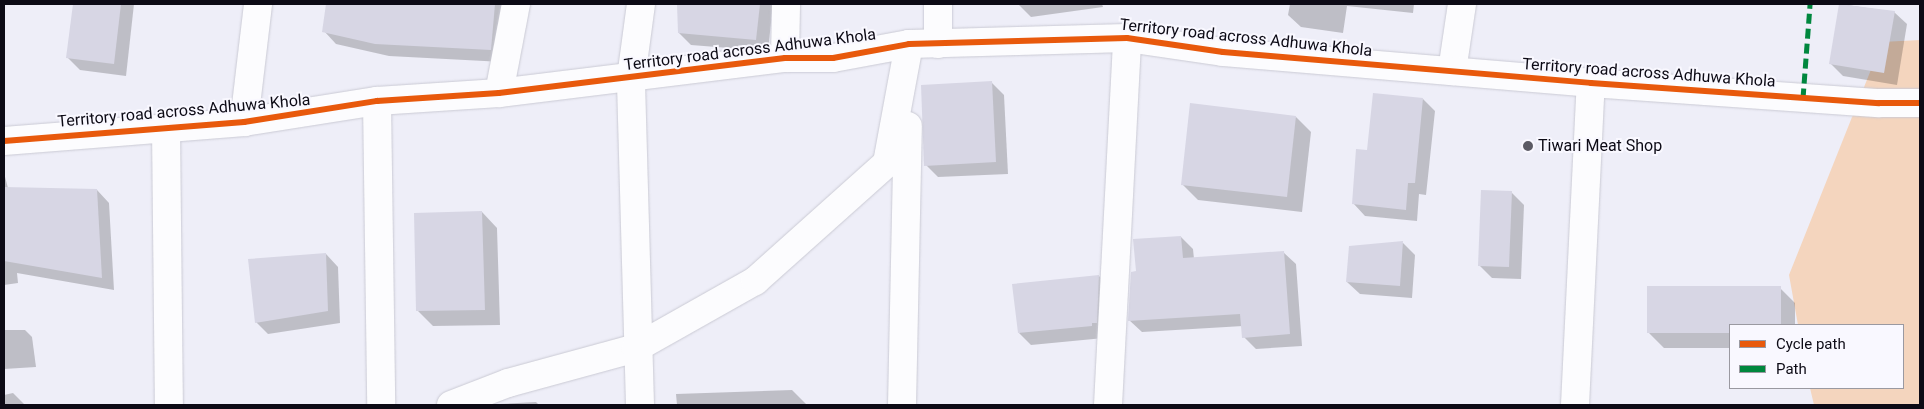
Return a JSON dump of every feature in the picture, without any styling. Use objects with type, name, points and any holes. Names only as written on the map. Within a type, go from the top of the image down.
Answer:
[{"type":"street","points":[[244,122],[258,4]]},
{"type":"street","points":[[499,93],[516,4]]},
{"type":"street","points":[[640,405],[636,348],[631,78],[641,4]]},
{"type":"street","points":[[785,58],[786,4]]},
{"type":"street","points":[[938,4],[938,44]]},
{"type":"street","points":[[1452,71],[1462,4]]},
{"type":"street","points":[[1108,405],[1126,38]]},
{"type":"street","name":"Territory road across Adhuwa Khola","points":[[4,141],[244,122],[377,101],[499,93],[785,58],[833,58],[909,44],[1126,38],[1223,52],[1591,83],[1879,103],[1920,103]]},
{"type":"street","points":[[451,405],[508,383],[636,348],[755,281],[887,163],[909,44]]},
{"type":"street","points":[[902,405],[909,44]]},
{"type":"street","points":[[1575,405],[1591,83]]},
{"type":"street","points":[[377,101],[381,405]]},
{"type":"street","points":[[166,128],[169,405]]},
{"type":"shaded area","points":[[1920,40],[1920,405],[1814,405],[1810,389],[1904,389],[1904,324],[1798,324],[1789,275],[1882,42]]},
{"type":"building","points":[[73,4],[121,4],[114,64],[66,58]]},
{"type":"building","points":[[326,4],[495,4],[491,50],[375,44],[322,32]]},
{"type":"building","points":[[677,4],[760,4],[756,40],[678,33]]},
{"type":"building","points":[[1839,4],[1895,11],[1884,73],[1829,64]]},
{"type":"building","points":[[992,81],[996,162],[924,166],[921,85]]},
{"type":"building","points":[[1373,93],[1423,98],[1415,183],[1408,183],[1406,210],[1352,204],[1356,149],[1367,150]]},
{"type":"building","points":[[1190,103],[1296,116],[1287,197],[1181,185]]},
{"type":"building","points":[[4,187],[97,189],[102,278],[4,261]]},
{"type":"building","points":[[1481,190],[1512,191],[1509,267],[1478,266]]},
{"type":"building","points":[[482,211],[485,310],[416,311],[414,213]]},
{"type":"building","points":[[1181,236],[1183,258],[1284,251],[1290,334],[1242,338],[1240,314],[1128,321],[1131,272],[1136,271],[1133,239]]},
{"type":"building","points":[[1403,241],[1400,286],[1346,282],[1349,246]]},
{"type":"building","points":[[326,253],[328,311],[255,323],[248,259]]},
{"type":"building","points":[[1099,275],[1097,323],[1092,323],[1092,326],[1018,333],[1012,284]]},
{"type":"building","points":[[1647,286],[1781,286],[1781,324],[1729,324],[1729,333],[1647,333]]},
{"type":"marked path","points":[[1803,98],[1810,4]]},
{"type":"cycle path","points":[[4,141],[244,122],[377,101],[499,93],[785,58],[833,58],[909,44],[1127,38],[1223,52],[1591,83],[1879,103],[1920,103]]},
{"type":"place","name":"Tiwari Meat Shop","points":[[1528,146]]}]
